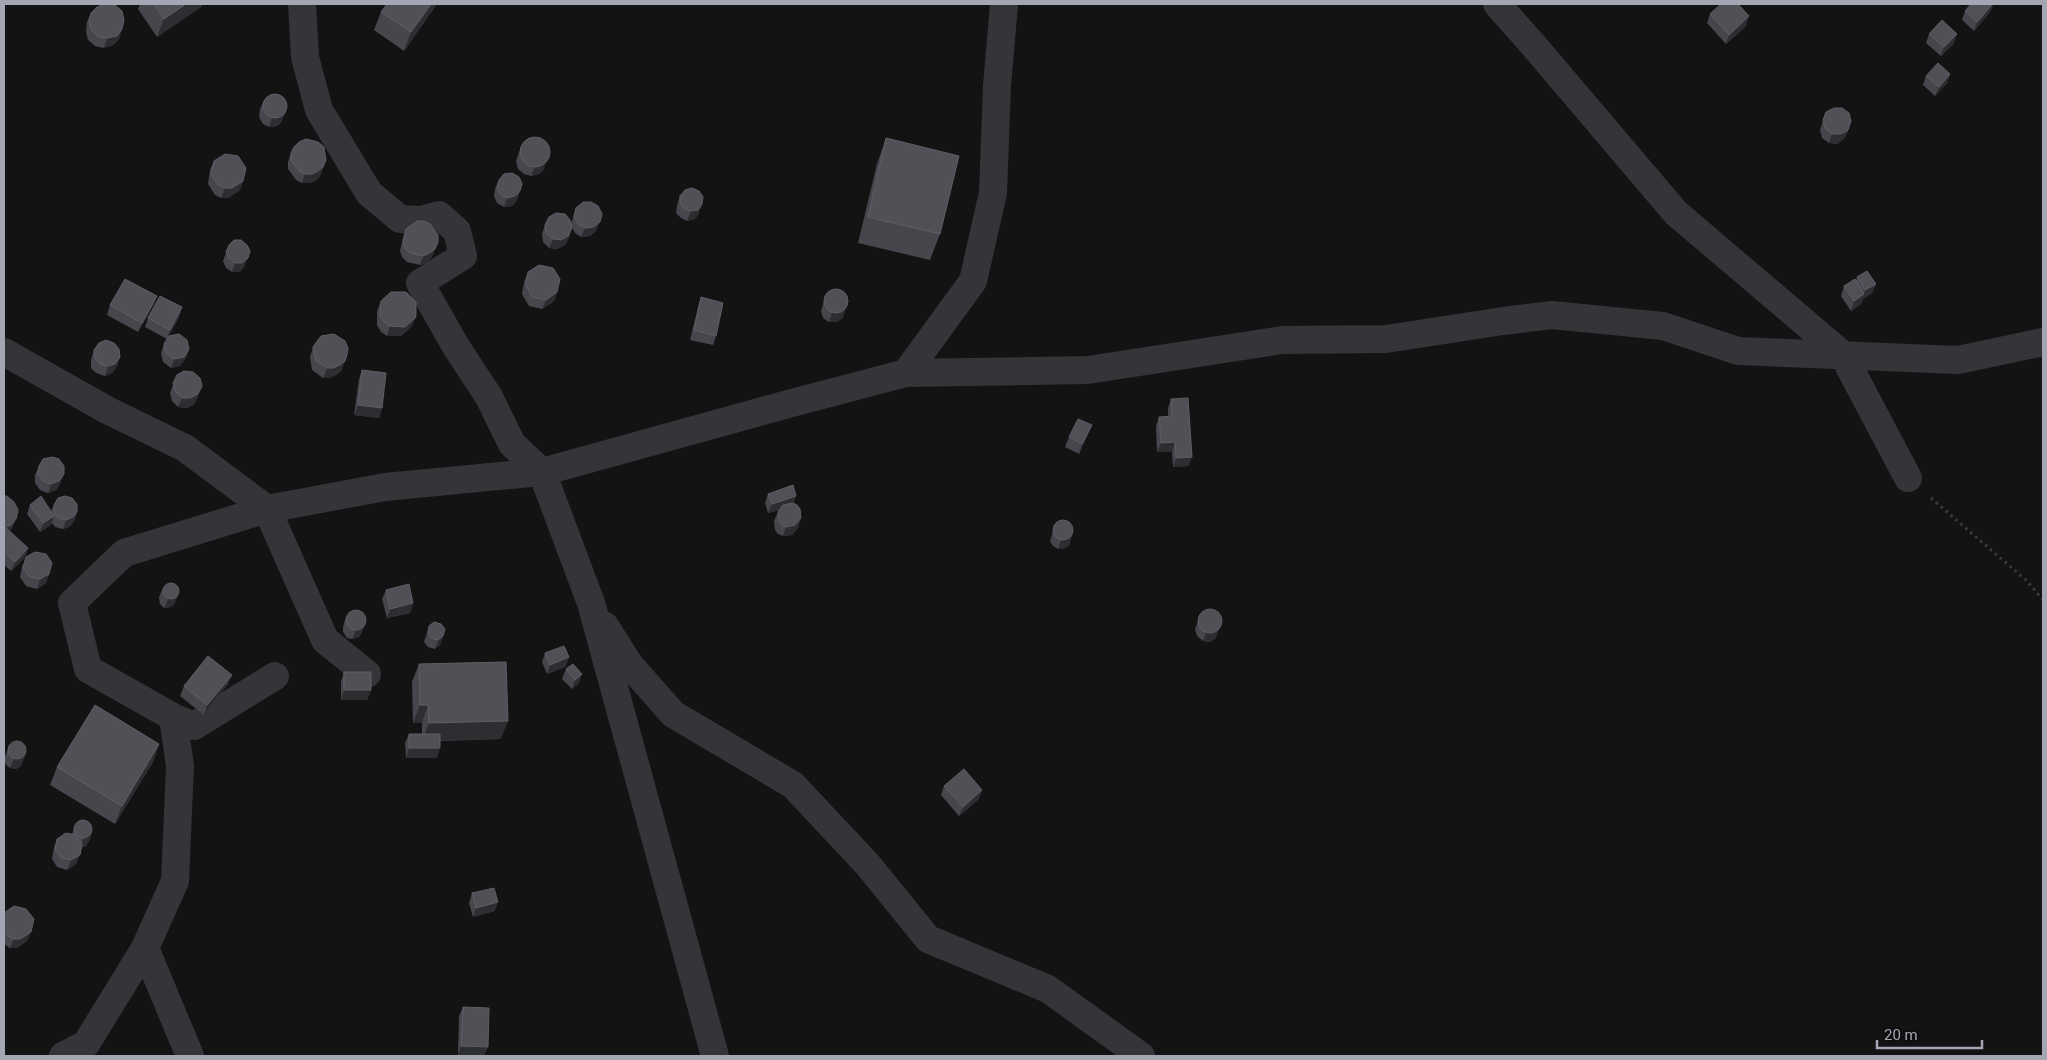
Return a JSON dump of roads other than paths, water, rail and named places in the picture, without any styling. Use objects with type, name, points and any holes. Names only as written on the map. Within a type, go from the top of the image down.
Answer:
[{"type":"street","points":[[302,4],[305,56],[318,110],[369,194],[400,219],[421,220],[439,215],[457,231],[463,256],[420,283],[437,315],[489,397],[512,444],[542,472],[591,603],[715,1056]]},
{"type":"street","points":[[906,373],[973,281],[993,193],[997,86],[1004,4]]},
{"type":"street","points":[[1497,4],[1676,213],[1843,356],[1908,478]]},
{"type":"street","points":[[275,676],[194,726],[173,717],[88,669],[72,603],[124,553],[267,509],[385,487],[542,472],[716,423],[906,373],[1088,370],[1282,340],[1386,339],[1552,315],[1663,326],[1738,351],[1958,360],[2043,342]]},
{"type":"street","points":[[4,352],[107,410],[185,448],[267,509],[325,640],[367,674]]},
{"type":"street","points":[[591,603],[629,664],[673,714],[793,785],[868,865],[928,939],[1048,989],[1141,1056]]},
{"type":"street","points":[[63,1056],[86,1044],[145,948],[175,881],[180,766],[173,717]]},
{"type":"street","points":[[145,948],[190,1056]]}]
